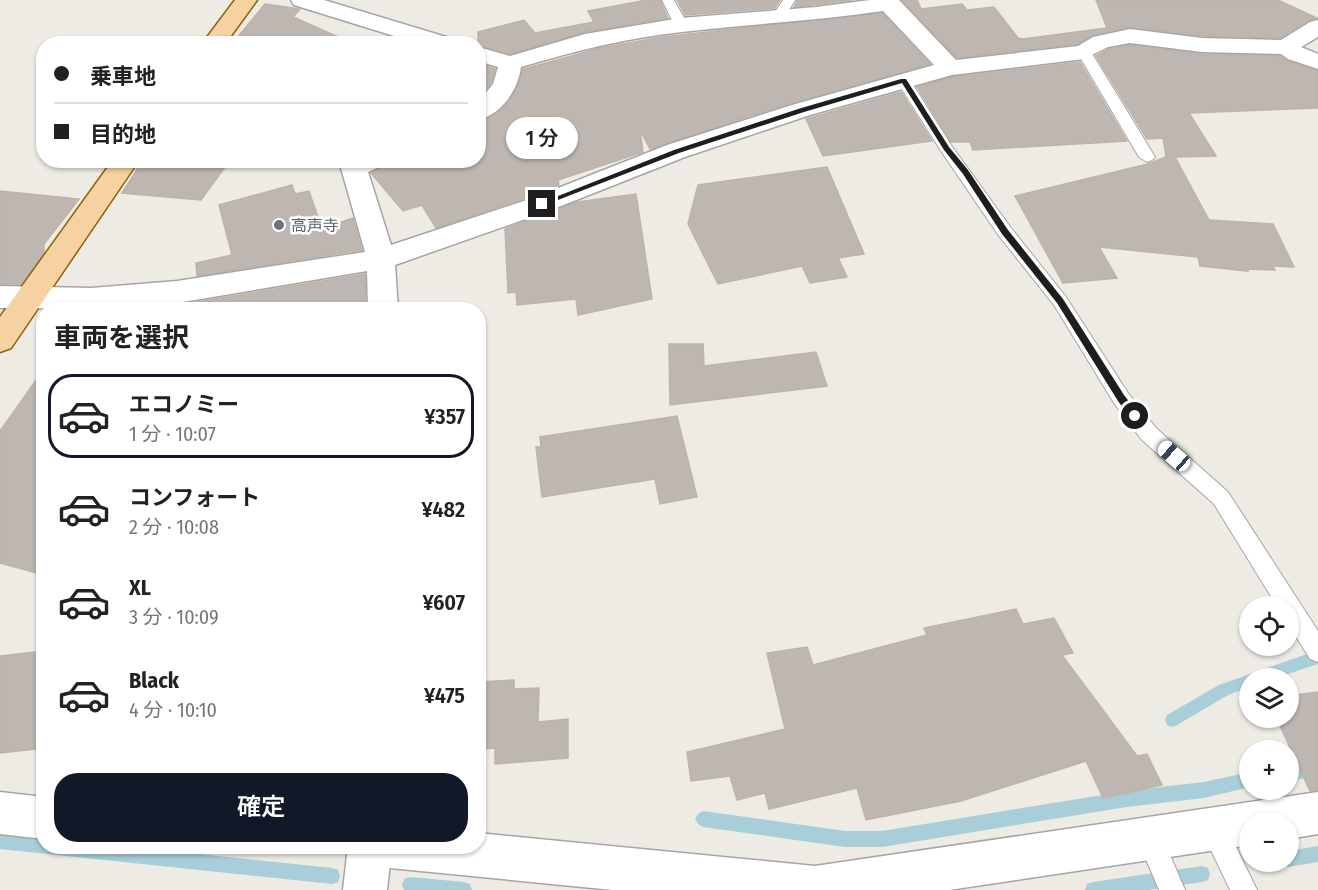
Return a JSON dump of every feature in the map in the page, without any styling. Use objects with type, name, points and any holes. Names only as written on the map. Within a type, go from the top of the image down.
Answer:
[{"type":"main road","points":[[219,36],[246,0]]},
{"type":"main road","points":[[0,339],[121,168]]},
{"type":"street","points":[[302,0],[420,36]]},
{"type":"street","points":[[486,56],[510,63],[585,41],[681,25],[783,9],[849,10],[888,2],[950,68]]},
{"type":"street","points":[[0,297],[92,299],[177,292],[381,259],[542,204],[676,152],[801,110],[950,68],[1084,52],[1101,42],[1130,36],[1202,45],[1252,48],[1286,47],[1318,27]]},
{"type":"street","points":[[1286,47],[1296,54],[1318,62]]},
{"type":"street","points":[[486,110],[510,76],[510,63]]},
{"type":"street","points":[[354,168],[381,259],[383,302]]},
{"type":"street","points":[[0,813],[36,817]]},
{"type":"street","points":[[1299,816],[1318,813]]},
{"type":"street","points":[[471,854],[815,888],[1154,846],[1232,826]]},
{"type":"street","points":[[365,890],[369,854]]},
{"type":"lane","points":[[668,0],[681,25]]},
{"type":"lane","points":[[1084,52],[1147,157]]},
{"type":"lane","points":[[903,80],[946,148],[1005,232],[1060,301],[1121,398],[1149,434],[1221,498],[1314,644]]},
{"type":"lane","points":[[1232,826],[1245,890]]},
{"type":"lane","points":[[1154,846],[1172,890]]},
{"type":"building","points":[[647,0],[660,0],[668,18],[585,32],[510,54],[486,47],[486,36],[478,36],[478,32],[524,20],[535,33],[594,22],[588,11]]},
{"type":"building","points":[[677,0],[780,0],[775,8],[685,15]]},
{"type":"building","points":[[797,0],[852,0],[794,7]]},
{"type":"building","points":[[902,0],[917,0],[921,9],[962,4],[967,10],[994,7],[1018,38],[1023,39],[1107,28],[1096,0],[1278,0],[1317,18],[1309,20],[1280,38],[1202,36],[1130,27],[1093,35],[1077,44],[957,58]]},
{"type":"building","points":[[265,4],[300,9],[293,17],[336,36],[239,36]]},
{"type":"building","points":[[882,13],[930,64],[791,103],[650,149],[640,130],[643,152],[558,180],[559,185],[532,196],[436,228],[422,205],[403,211],[371,173],[379,168],[486,168],[486,118],[496,114],[509,101],[518,85],[523,69],[601,48],[662,37]]},
{"type":"building","points":[[1130,45],[1202,54],[1280,56],[1287,61],[1318,71],[1318,108],[1189,113],[1216,156],[1175,157],[1209,220],[1273,224],[1294,267],[1272,266],[1275,270],[1247,269],[1248,271],[1200,266],[1198,257],[1099,247],[1117,278],[1063,283],[1015,196],[1148,164],[1166,157],[1163,138],[1147,139],[1096,56],[1109,49]]},
{"type":"building","points":[[1080,62],[1127,141],[973,150],[970,142],[951,142],[917,87],[952,77]]},
{"type":"building","points":[[486,66],[495,69],[491,83],[486,89]]},
{"type":"building","points":[[901,92],[932,141],[823,156],[806,119]]},
{"type":"building","points":[[827,167],[864,254],[838,258],[847,277],[810,283],[802,266],[718,284],[688,224],[698,185]]},
{"type":"building","points":[[138,168],[224,168],[201,200],[122,193]]},
{"type":"building","points":[[292,185],[295,194],[309,191],[322,229],[353,218],[362,250],[197,276],[196,263],[232,255],[219,205]]},
{"type":"building","points":[[0,191],[79,199],[44,244],[44,253],[21,284],[0,284]]},
{"type":"building","points":[[636,194],[652,299],[578,315],[576,299],[517,305],[516,292],[508,293],[505,229],[577,202]]},
{"type":"building","points":[[365,274],[366,302],[198,302]]},
{"type":"building","points":[[669,344],[703,344],[704,366],[816,352],[827,386],[670,405]]},
{"type":"building","points":[[36,380],[36,573],[0,563],[0,431]]},
{"type":"building","points":[[677,416],[697,497],[660,504],[655,479],[542,497],[536,447],[541,447],[540,437]]},
{"type":"building","points":[[1016,609],[1023,624],[1054,618],[1073,653],[1062,655],[1137,756],[1147,754],[1162,785],[1103,798],[1086,761],[961,801],[866,820],[857,788],[769,809],[765,793],[737,800],[730,776],[691,781],[687,752],[785,729],[767,653],[807,647],[813,665],[927,635],[924,628]]},
{"type":"building","points":[[36,652],[36,749],[0,753],[0,656]]},
{"type":"building","points":[[514,680],[514,689],[539,688],[538,722],[568,719],[568,758],[495,764],[495,748],[486,749],[486,682]]},
{"type":"building","points":[[1318,692],[1318,790],[1310,791],[1299,767],[1299,740],[1287,740],[1281,728],[1299,728],[1299,695]]},
{"type":"waterway","points":[[1286,668],[1318,657]]},
{"type":"waterway","points":[[1172,720],[1224,690],[1239,684]]},
{"type":"waterway","points":[[1299,772],[1318,769]]},
{"type":"waterway","points":[[703,819],[845,839],[882,839],[1239,783]]},
{"type":"waterway","points":[[0,841],[36,845]]},
{"type":"waterway","points":[[122,854],[332,876]]},
{"type":"waterway","points":[[1299,857],[1318,854]]},
{"type":"waterway","points":[[1093,890],[1202,874]]},
{"type":"waterway","points":[[410,885],[464,890]]},
{"type":"place","name":"高声寺","points":[[279,225]]},
{"type":"route","points":[[542,204],[676,152],[801,110],[903,80],[946,148],[1005,232],[1060,301],[1121,398],[1135,416]]}]
